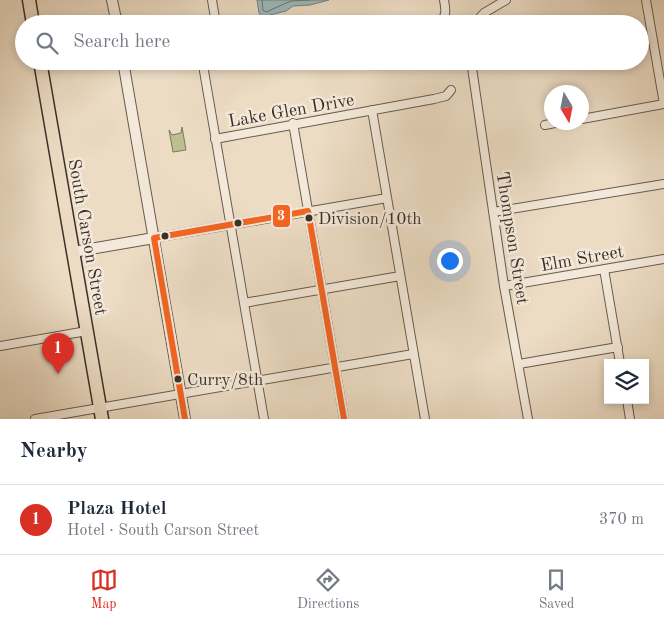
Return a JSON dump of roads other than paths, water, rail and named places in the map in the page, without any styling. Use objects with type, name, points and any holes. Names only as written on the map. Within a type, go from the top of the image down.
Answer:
[{"type":"main road","points":[[29,0],[32,15]]},
{"type":"main road","name":"South Carson Street","points":[[42,70],[101,413]]},
{"type":"street","points":[[112,0],[115,15]]},
{"type":"street","points":[[212,0],[214,15]]},
{"type":"street","points":[[444,0],[445,15]]},
{"type":"street","points":[[482,15],[506,0]]},
{"type":"street","points":[[646,0],[649,15]]},
{"type":"street","points":[[589,118],[664,104],[649,17]]},
{"type":"street","points":[[125,70],[185,419]]},
{"type":"street","name":"Thompson Street","points":[[471,70],[504,286],[528,419]]},
{"type":"street","points":[[204,71],[264,419]]},
{"type":"street","name":"Lake Glen Drive","points":[[216,139],[293,123],[434,100],[446,96],[451,90]]},
{"type":"street","points":[[372,110],[425,419]]},
{"type":"street","points":[[293,123],[344,419]]},
{"type":"street","points":[[493,212],[664,184]]},
{"type":"street","points":[[73,252],[387,198]]},
{"type":"street","name":"Elm Street","points":[[504,286],[664,259]]},
{"type":"street","points":[[604,269],[620,359]]},
{"type":"street","points":[[244,303],[400,276]]},
{"type":"street","points":[[0,346],[87,331]]},
{"type":"street","points":[[519,364],[618,347]]},
{"type":"street","points":[[35,419],[101,413],[180,394],[414,354]]},
{"type":"street","points":[[627,404],[630,419]]},
{"type":"water","points":[[257,0],[329,0],[310,5],[293,6],[286,11],[270,15],[260,15]]},
{"type":"place","name":"Division/10th","points":[[309,218]]},
{"type":"place","name":"Plaza Hotel","points":[[58,374]]},
{"type":"place","name":"Curry/8th","points":[[178,379]]}]
